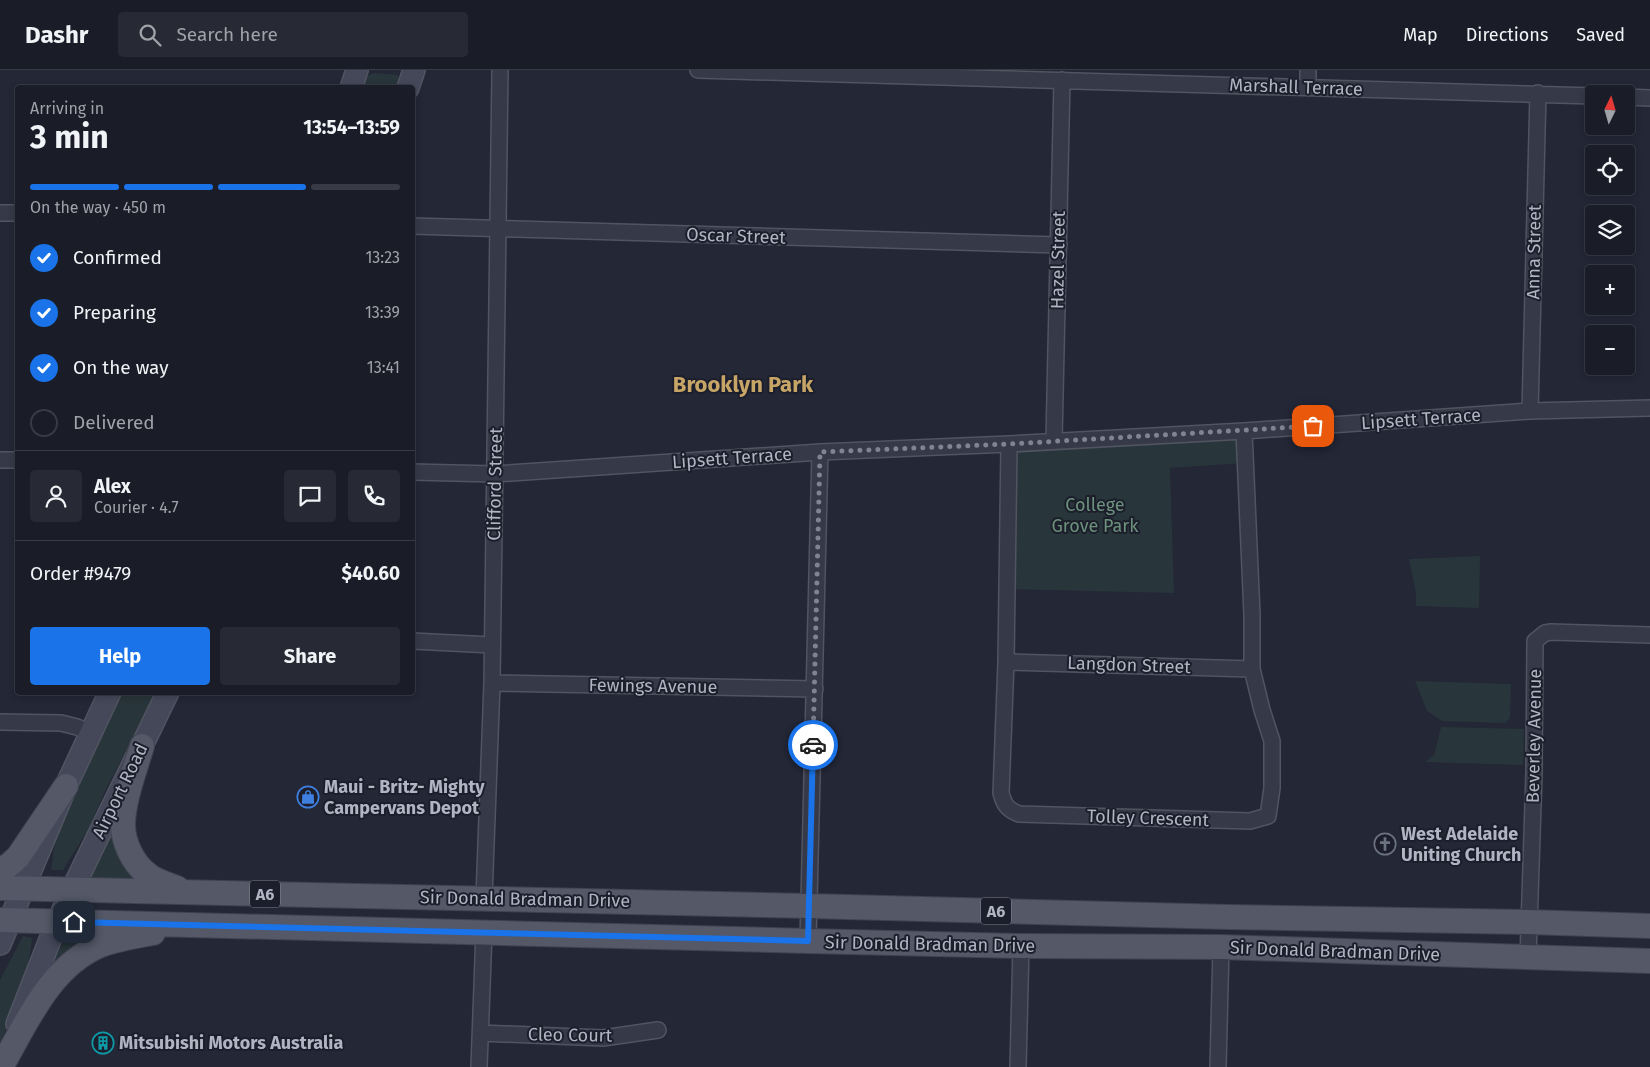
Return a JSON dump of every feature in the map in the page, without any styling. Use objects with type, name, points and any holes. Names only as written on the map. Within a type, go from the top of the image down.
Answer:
[{"type":"main road","points":[[351,85],[357,70]]},
{"type":"main road","points":[[409,85],[414,70]]},
{"type":"main road","points":[[0,944],[5,920],[24,888],[66,786],[109,695]]},
{"type":"main road","name":"Airport Road","points":[[1,1067],[58,921],[167,695]]},
{"type":"main road","points":[[142,746],[126,803],[123,826],[126,840],[132,857],[146,873],[163,883],[188,892]]},
{"type":"main road","points":[[0,869],[8,866],[18,857],[66,786]]},
{"type":"main road","name":"Sir Donald Bradman Drive","points":[[0,888],[1650,926]]},
{"type":"main road","points":[[1107,914],[1131,931],[1130,946]]},
{"type":"main road","name":"Sir Donald Bradman Drive","points":[[5,920],[1021,946],[1221,947],[1650,961]]},
{"type":"main road","points":[[1,1067],[47,988],[82,955],[102,945],[135,936],[165,930],[212,926]]},
{"type":"street","name":"Clifford Street","points":[[484,898],[492,683],[500,70]]},
{"type":"street","name":"Marshall Terrace","points":[[698,70],[888,73],[1062,80],[1098,76],[1308,88],[1585,96]]},
{"type":"street","points":[[1308,70],[1308,88]]},
{"type":"street","name":"Hazel Street","points":[[1054,440],[1062,80]]},
{"type":"street","name":"Anna Street","points":[[1530,412],[1538,93]]},
{"type":"street","points":[[1635,97],[1650,98]]},
{"type":"street","points":[[0,213],[15,214]]},
{"type":"street","name":"Oscar Street","points":[[415,226],[1058,245]]},
{"type":"street","name":"Lipsett Terrace","points":[[415,472],[495,474],[820,452],[1244,431],[1530,412],[1650,408]]},
{"type":"street","name":"Tolley Crescent","points":[[1009,444],[1006,662],[1001,793],[1003,801],[1010,811],[1019,814],[1250,821],[1268,816],[1272,788],[1272,741],[1252,669],[1252,615],[1244,431]]},
{"type":"street","points":[[808,941],[820,452]]},
{"type":"street","points":[[0,460],[15,460]]},
{"type":"street","name":"Beverley Avenue","points":[[1528,958],[1534,773],[1535,641],[1539,636],[1551,632],[1650,635]]},
{"type":"street","points":[[415,641],[492,645]]},
{"type":"street","name":"Langdon Street","points":[[1006,662],[1252,669]]},
{"type":"street","name":"Fewings Avenue","points":[[492,683],[815,689]]},
{"type":"street","points":[[0,722],[61,723],[91,733]]},
{"type":"street","points":[[479,1067],[484,932]]},
{"type":"street","points":[[1018,1067],[1021,946]]},
{"type":"street","points":[[1218,1067],[1221,947]]},
{"type":"street","name":"Cleo Court","points":[[481,1033],[603,1038],[658,1030]]},
{"type":"green space","points":[[374,73],[398,75],[400,81],[399,85],[361,85],[365,77]]},
{"type":"green space","name":"College Grove Park","points":[[1244,431],[1245,463],[1170,468],[1174,593],[1007,589],[1009,444]]},
{"type":"green space","points":[[1480,556],[1479,608],[1416,606],[1416,593],[1409,559]]},
{"type":"green space","points":[[1415,681],[1511,684],[1510,718],[1505,723],[1442,721],[1427,711]]},
{"type":"green space","points":[[118,695],[155,695],[105,791],[88,830],[63,870],[51,870],[61,821]]},
{"type":"green space","points":[[1441,727],[1524,729],[1523,765],[1425,762],[1434,755]]},
{"type":"green space","points":[[112,820],[136,883],[86,883]]},
{"type":"green space","points":[[65,926],[110,929],[45,980]]},
{"type":"green space","points":[[23,936],[32,938],[28,965],[20,992],[0,1043],[0,980]]},
{"type":"way so far","points":[[813,745],[820,452],[1009,444],[1313,426]]},
{"type":"place","name":"Maui - Britz- Mighty Campervans Depot","points":[[308,797]]},
{"type":"place","name":"West Adelaide Uniting Church","points":[[1385,844]]},
{"type":"place","name":"Mitsubishi Motors Australia","points":[[103,1043]]},
{"type":"district","name":"Brooklyn Park","points":[[743,384]]},
{"type":"route","points":[[74,922],[808,941],[813,745]]}]
